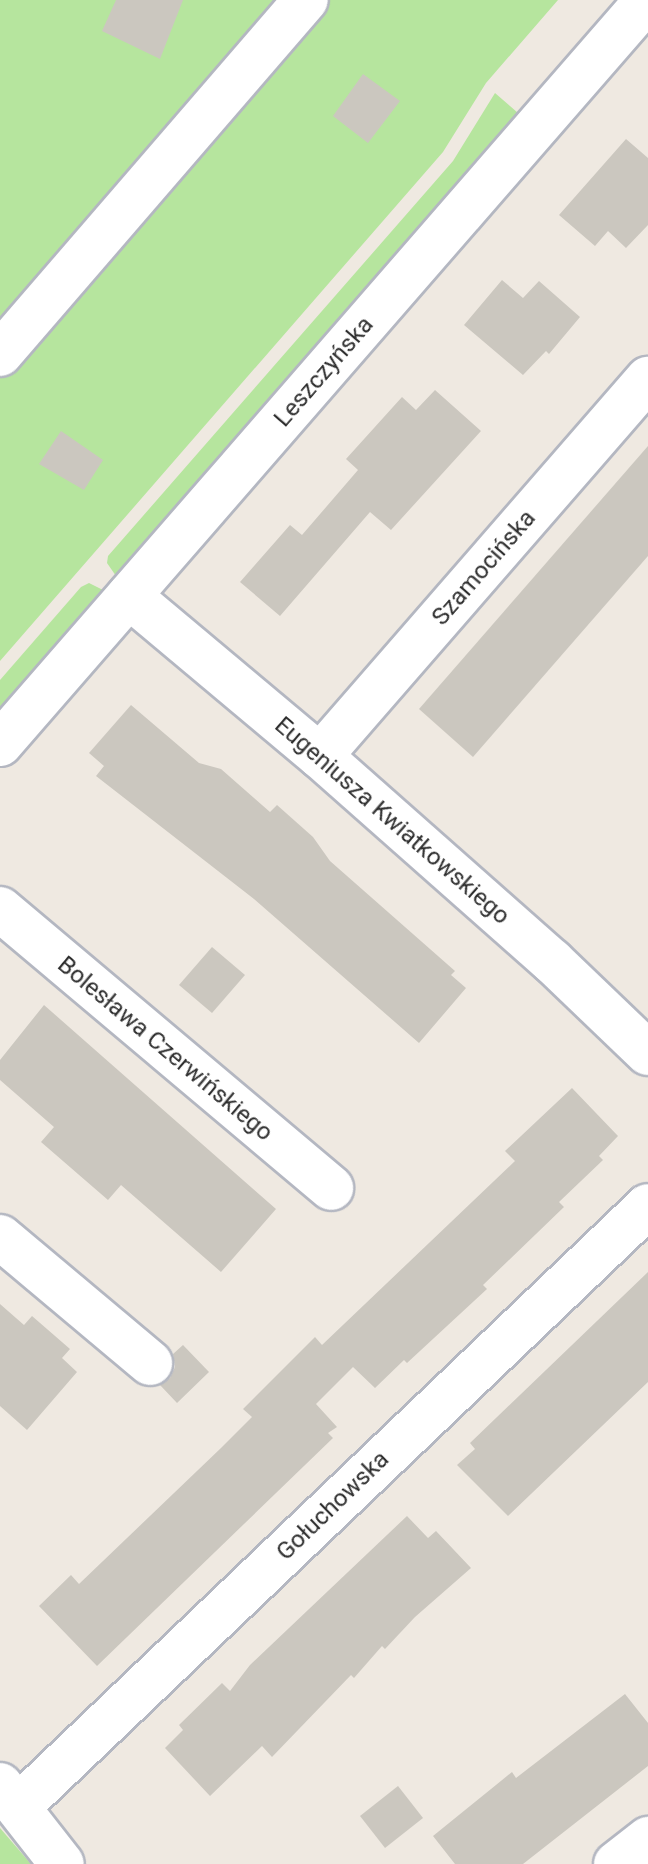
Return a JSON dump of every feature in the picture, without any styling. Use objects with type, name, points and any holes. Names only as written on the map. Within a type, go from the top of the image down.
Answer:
[{"type":"street","points":[[0,354],[306,0]]},
{"type":"street","name":"Leszczyńska","points":[[0,744],[647,0]]},
{"type":"street","name":"Szamocińska","points":[[320,756],[648,379]]},
{"type":"street","name":"Eugeniusza Kwiatkowskiego","points":[[129,596],[320,756],[552,961],[648,1053]]},
{"type":"street","name":"Bolesława Czerwińskiego","points":[[0,909],[331,1188]]},
{"type":"street","name":"Gołuchowska","points":[[9,1796],[648,1206]]},
{"type":"street","points":[[0,1237],[150,1363]]},
{"type":"street","points":[[9,1796],[62,1864]]},
{"type":"street","points":[[616,1864],[648,1839]]},
{"type":"green space","points":[[0,0],[558,0],[486,83],[443,152],[0,661]]},
{"type":"green space","points":[[495,93],[518,113],[116,576],[107,563],[108,556],[453,161]]},
{"type":"green space","points":[[89,583],[103,590],[0,708],[0,680],[81,587]]},
{"type":"green space","points":[[0,1828],[31,1864],[0,1864]]},
{"type":"building","points":[[116,0],[183,0],[160,59],[102,31]]},
{"type":"building","points":[[363,74],[400,101],[368,143],[333,116]]},
{"type":"building","points":[[626,139],[648,158],[648,225],[626,248],[608,231],[595,246],[559,215]]},
{"type":"building","points":[[502,280],[523,298],[539,281],[580,317],[549,354],[546,351],[523,375],[464,325]]},
{"type":"building","points":[[435,390],[481,431],[391,530],[370,512],[280,616],[240,582],[290,525],[302,535],[358,470],[346,459],[402,397],[416,410]]},
{"type":"building","points":[[61,431],[103,460],[84,490],[39,464]]},
{"type":"building","points":[[648,446],[648,556],[473,757],[419,709]]},
{"type":"building","points":[[131,705],[199,763],[221,769],[270,812],[277,805],[313,837],[330,861],[455,971],[451,975],[466,988],[419,1043],[254,899],[96,776],[104,766],[89,753]]},
{"type":"building","points":[[212,947],[245,975],[212,1013],[179,985]]},
{"type":"building","points":[[44,1005],[276,1209],[221,1272],[121,1185],[108,1200],[41,1142],[54,1127],[0,1080],[0,1060]]},
{"type":"building","points":[[572,1088],[618,1136],[599,1156],[603,1160],[559,1202],[564,1207],[483,1285],[487,1289],[407,1363],[404,1360],[375,1388],[353,1367],[316,1404],[337,1427],[328,1433],[333,1438],[97,1666],[39,1606],[71,1575],[79,1584],[221,1448],[252,1417],[243,1409],[315,1337],[322,1345],[515,1161],[505,1151]]},
{"type":"building","points":[[648,1272],[648,1382],[508,1516],[457,1465],[475,1449],[470,1443]]},
{"type":"building","points":[[0,1304],[24,1325],[32,1316],[70,1349],[62,1358],[77,1372],[27,1430],[0,1406]]},
{"type":"building","points":[[183,1345],[209,1372],[177,1403],[160,1385],[170,1378],[175,1367],[173,1354]]},
{"type":"building","points":[[407,1516],[428,1538],[436,1531],[471,1568],[415,1617],[385,1649],[382,1646],[354,1678],[351,1675],[272,1757],[262,1746],[210,1796],[165,1748],[183,1730],[179,1725],[222,1683],[230,1691],[250,1665]]},
{"type":"building","points":[[625,1694],[648,1723],[648,1766],[523,1864],[455,1864],[433,1836],[512,1772],[516,1778]]},
{"type":"building","points":[[398,1786],[423,1818],[385,1848],[360,1816]]}]
